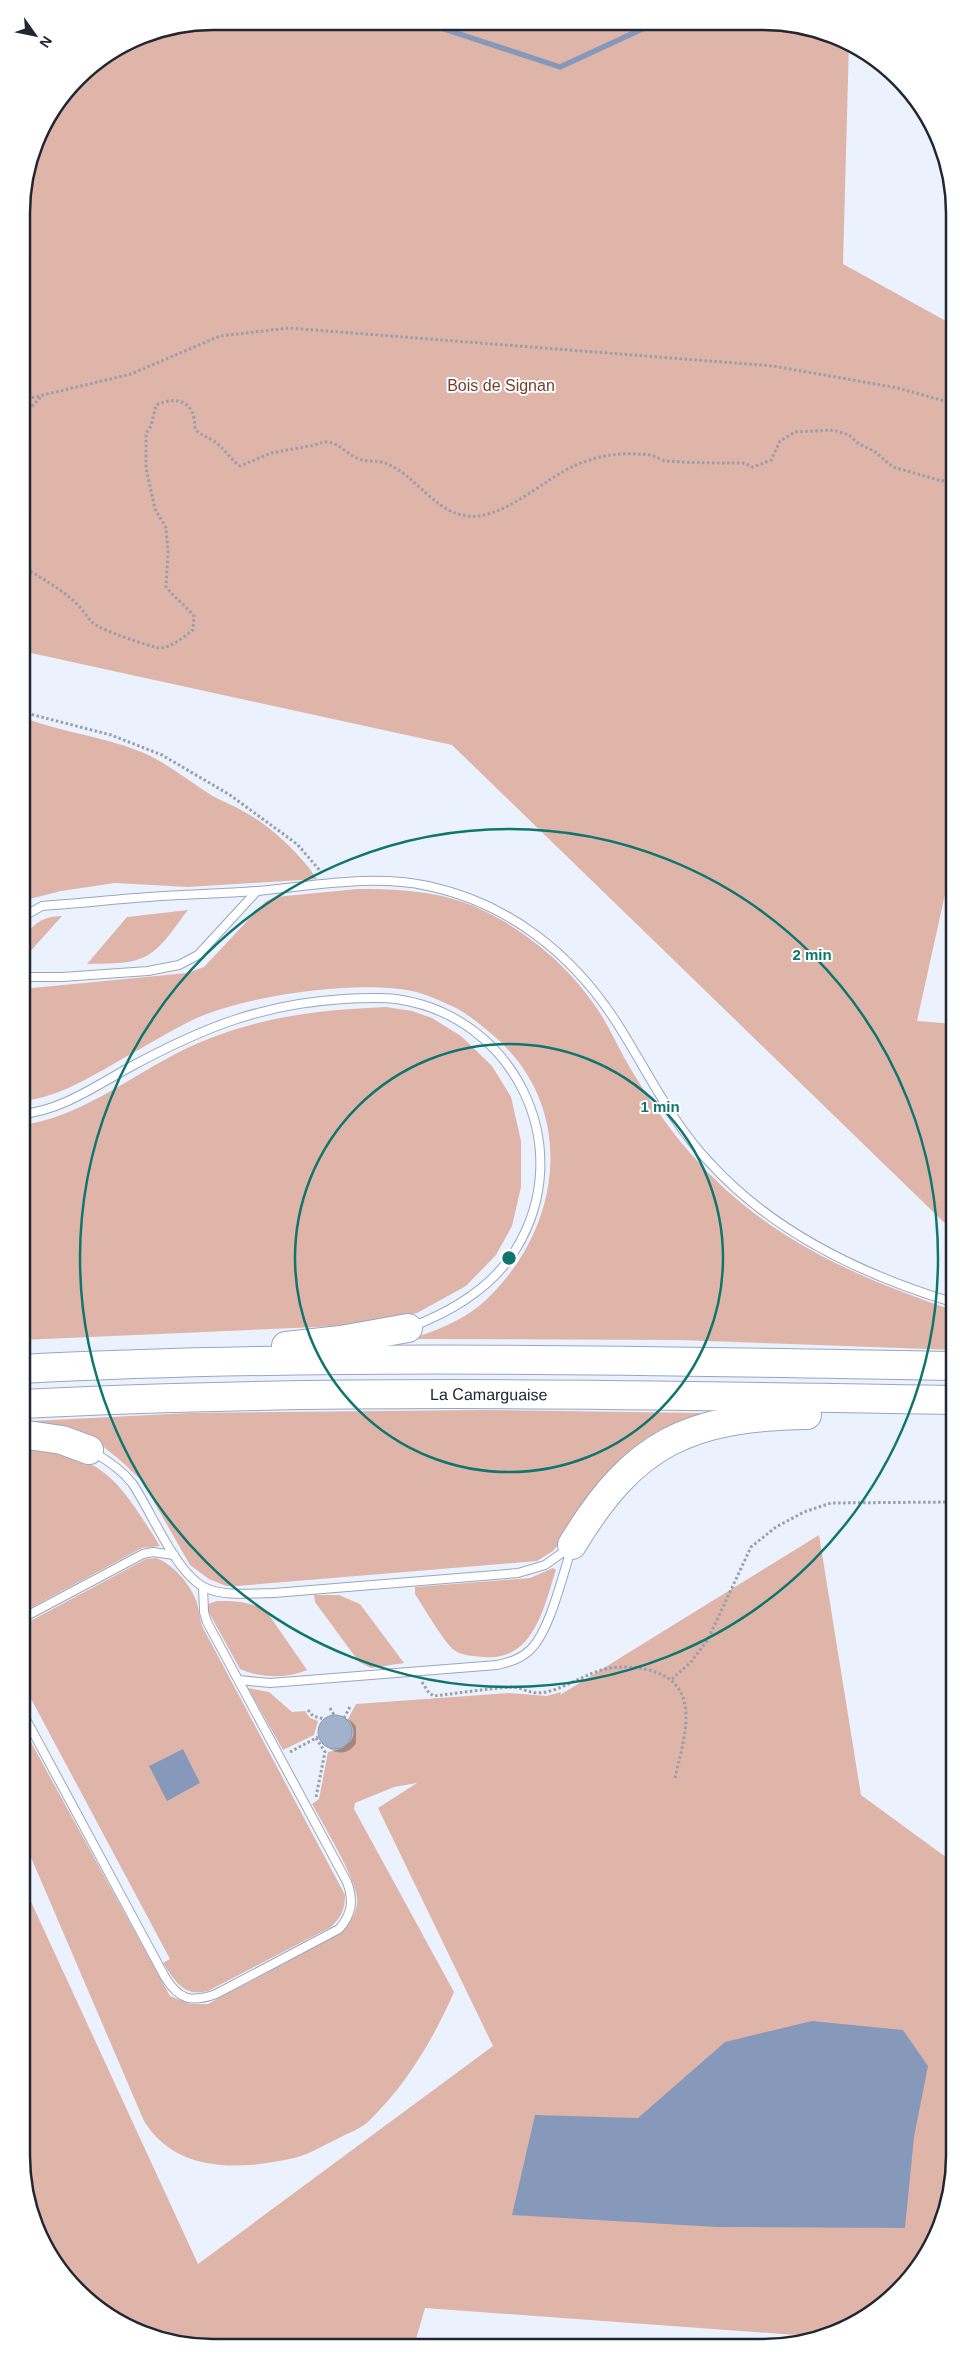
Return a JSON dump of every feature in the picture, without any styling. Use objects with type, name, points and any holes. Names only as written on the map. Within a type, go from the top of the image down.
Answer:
[{"type":"highway","points":[[117,1364],[341,1340],[408,1328]]},
{"type":"highway","name":"La Camarguaise","points":[[30,1368],[117,1364],[547,1360],[946,1366]]},
{"type":"highway","name":"La Camarguaise","points":[[30,1404],[276,1394],[439,1393],[946,1400]]},
{"type":"highway","points":[[572,1545],[607,1493],[632,1467],[677,1438],[710,1426],[778,1416],[946,1414]]},
{"type":"highway","points":[[30,1435],[62,1440],[89,1450]]},
{"type":"lane","points":[[30,913],[42,906],[256,891],[330,882],[398,882],[427,886],[476,901],[519,922],[558,951],[593,989],[616,1022],[689,1139],[734,1188],[779,1222],[834,1255],[898,1284],[946,1300]]},
{"type":"lane","points":[[30,977],[138,972],[179,965],[198,955],[256,891]]},
{"type":"lane","points":[[30,1112],[59,1105],[199,1032],[238,1018],[279,1007],[321,1000],[395,999],[420,1004],[460,1022],[480,1035],[496,1050],[526,1092],[537,1129],[539,1152],[538,1184],[530,1218],[516,1248],[490,1281],[459,1305],[434,1318],[408,1328]]},
{"type":"lane","points":[[89,1450],[104,1458],[130,1481],[174,1555],[188,1574],[203,1587],[220,1592],[274,1592],[518,1572],[545,1564],[572,1545]]},
{"type":"lane","points":[[239,1680],[270,1684],[497,1665],[514,1661],[530,1650],[542,1634],[572,1545]]},
{"type":"lane","points":[[30,1614],[143,1554],[153,1552],[174,1555]]},
{"type":"lane","points":[[30,1727],[165,1977],[175,1992],[188,1998],[203,1999],[216,1994],[339,1928],[348,1917],[352,1898],[347,1882],[207,1622],[204,1612],[203,1587]]},
{"type":"path","points":[[30,398],[131,374],[220,336],[289,328],[774,366],[898,388],[946,401]]},
{"type":"path","points":[[30,407],[44,394]]},
{"type":"path","points":[[30,570],[44,578],[79,606],[87,618],[96,626],[113,633],[159,648],[172,645],[193,630],[194,616],[184,604],[177,601],[166,587],[168,552],[166,528],[155,509],[146,468],[146,433],[151,426],[156,405],[167,400],[180,400],[188,405],[195,418],[195,429],[202,437],[213,440],[240,466],[271,452],[315,445],[322,442],[338,444],[358,459],[385,463],[402,473],[414,485],[447,508],[467,516],[493,513],[574,466],[606,454],[652,455],[665,461],[743,463],[753,468],[771,460],[780,441],[795,432],[833,430],[849,435],[859,444],[874,451],[893,468],[942,481],[946,479]]},
{"type":"path","points":[[30,714],[111,735],[162,755],[230,796],[297,844],[330,882]]},
{"type":"path","points":[[672,1678],[690,1663],[707,1641],[751,1547],[776,1527],[804,1512],[831,1503],[946,1502]]},
{"type":"path","points":[[415,1672],[428,1693],[434,1696],[511,1687],[530,1694],[549,1692],[584,1675],[611,1668],[630,1667],[647,1669],[672,1678],[683,1695],[686,1707],[686,1724],[675,1778]]},
{"type":"path","points":[[344,1718],[351,1705]]},
{"type":"path","points":[[330,1708],[334,1715]]},
{"type":"path","points":[[308,1710],[313,1716],[324,1719]]},
{"type":"path","points":[[280,1758],[317,1738],[325,1752],[316,1798],[305,1804]]},
{"type":"green space","name":"Bois de Signan","points":[[201,30],[775,30],[810,36],[844,49],[849,52],[843,264],[946,321],[946,890],[917,1021],[946,1023],[946,1224],[452,745],[30,653],[30,201],[36,166],[49,132],[75,92],[92,75],[111,61],[132,49],[154,40]]},
{"type":"green space","points":[[30,720],[51,727],[110,741],[149,755],[211,795],[243,811],[277,834],[317,879],[188,887],[115,883],[61,891],[30,899]]},
{"type":"green space","points":[[358,889],[404,890],[450,898],[490,914],[511,926],[549,954],[580,986],[602,1016],[632,1071],[664,1120],[691,1154],[719,1183],[748,1209],[779,1231],[812,1250],[846,1268],[917,1298],[946,1308],[946,1350],[678,1340],[410,1339],[441,1328],[471,1312],[488,1298],[513,1269],[532,1236],[545,1202],[550,1167],[548,1131],[539,1097],[521,1065],[494,1036],[470,1017],[454,1007],[417,992],[363,987],[304,992],[246,1002],[199,1017],[83,1081],[52,1094],[30,1100],[30,988],[187,973],[204,967],[265,902],[275,897]]},
{"type":"green space","points":[[188,910],[168,937],[149,955],[129,962],[87,964],[127,917]]},
{"type":"green space","points":[[62,916],[30,951],[30,930],[39,922]]},
{"type":"green space","points":[[386,1007],[412,1011],[432,1018],[461,1036],[492,1066],[511,1097],[521,1141],[521,1187],[512,1226],[496,1255],[466,1286],[417,1313],[362,1325],[30,1340],[30,1123],[63,1114],[84,1105],[183,1050],[233,1030],[307,1013]]},
{"type":"green space","points":[[483,1410],[701,1413],[701,1418],[567,1534],[553,1551],[537,1561],[237,1586],[226,1586],[209,1579],[190,1565],[142,1481],[100,1444],[32,1426],[32,1421],[190,1413]]},
{"type":"green space","points":[[30,1448],[49,1450],[72,1456],[91,1464],[106,1474],[133,1504],[160,1546],[142,1548],[30,1608]]},
{"type":"green space","points":[[819,1535],[861,1795],[946,1857],[946,2168],[940,2203],[932,2226],[915,2258],[901,2277],[884,2294],[844,2320],[810,2333],[798,2335],[425,2308],[416,2339],[201,2339],[166,2333],[143,2325],[111,2308],[92,2294],[75,2277],[49,2237],[36,2203],[30,2168],[30,1900],[198,2264],[493,2046],[378,1808],[417,1783],[394,1787],[355,1803],[354,1809],[454,1992],[418,2061],[395,2092],[366,2124],[298,2157],[234,2166],[193,2160],[174,2151],[158,2139],[144,2121],[30,1855],[30,1740],[170,1996],[190,2004],[208,2004],[340,1933],[353,1916],[357,1903],[353,1882],[312,1804],[319,1799],[328,1752],[341,1749],[353,1737],[354,1731],[348,1719],[356,1704],[509,1693],[547,1696],[561,1692],[560,1695]]},
{"type":"green space","points":[[156,1558],[174,1569],[193,1594],[197,1602],[202,1626],[345,1895],[342,1913],[331,1927],[208,1991],[192,1992],[186,1990],[176,1982],[163,1963],[170,1959],[30,1697],[30,1621],[146,1559]]},
{"type":"green space","points":[[553,1568],[556,1570],[547,1599],[534,1629],[526,1641],[515,1651],[501,1656],[472,1656],[454,1650],[440,1633],[415,1594],[415,1587],[530,1578]]},
{"type":"green space","points":[[314,1595],[339,1595],[360,1604],[404,1663],[371,1668],[359,1662],[315,1602]]},
{"type":"green space","points":[[217,1601],[249,1604],[267,1612],[307,1670],[290,1675],[264,1676],[240,1669],[207,1609],[208,1604]]},
{"type":"green space","points":[[248,1688],[269,1692],[292,1712],[305,1711],[310,1718],[318,1721],[314,1735],[283,1750]]},
{"type":"water","points":[[183,1749],[200,1783],[167,1801],[149,1766]]},
{"type":"water","points":[[812,2021],[903,2030],[928,2066],[914,2137],[905,2228],[717,2227],[512,2215],[535,2115],[638,2118],[725,2042]]},
{"type":"building","points":[[335,1715],[347,1720],[352,1732],[347,1744],[335,1749],[323,1744],[318,1732],[323,1720]]},
{"type":"waterway","points":[[447,30],[560,67],[640,30]]}]
